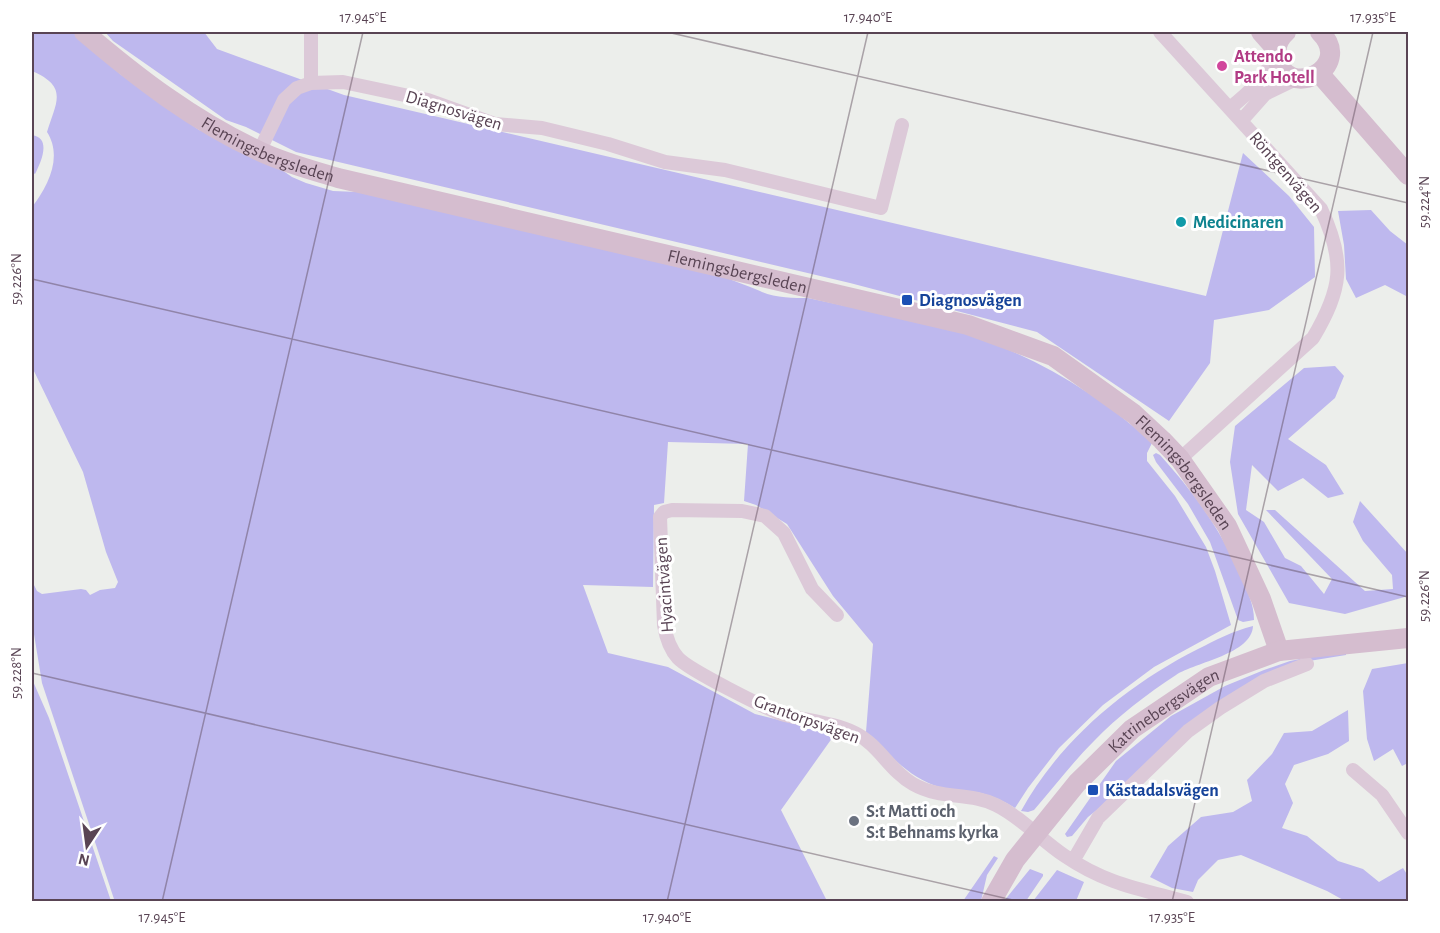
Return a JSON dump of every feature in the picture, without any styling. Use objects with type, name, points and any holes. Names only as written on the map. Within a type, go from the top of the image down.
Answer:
[{"type":"street","name":"Flemingsbergsleden","points":[[84,32],[135,75],[177,105],[259,152],[338,178],[968,325],[1053,356],[1134,414],[1180,459],[1227,526],[1261,599],[1279,651]]},
{"type":"street","points":[[311,32],[311,83]]},
{"type":"street","name":"Röntgenvägen","points":[[1160,32],[1321,209],[1333,234],[1337,263],[1336,287],[1328,313],[1313,338],[1180,459]]},
{"type":"street","points":[[1261,32],[1276,52],[1283,70],[1298,78]]},
{"type":"street","points":[[1230,108],[1257,85],[1268,72],[1278,42],[1286,32]]},
{"type":"street","points":[[1241,121],[1265,94],[1298,78],[1313,77],[1319,74],[1329,61],[1330,53],[1327,38],[1320,32]]},
{"type":"street","points":[[1319,74],[1408,175]]},
{"type":"street","name":"Diagnosvägen","points":[[259,152],[284,100],[297,88],[311,83],[329,81],[356,84],[428,100],[495,124],[542,128],[608,144],[665,162],[725,170],[881,208],[902,125]]},
{"type":"street","name":"Hyacintvägen","points":[[672,650],[664,625],[659,519],[664,512],[672,510],[742,510],[765,516],[784,533],[812,589],[837,615]]},
{"type":"street","name":"Katrinebergsvägen","points":[[991,902],[1015,860],[1077,783],[1132,729],[1209,677],[1279,651],[1408,638]]},
{"type":"street","name":"Grantorpsvägen","points":[[672,650],[688,666],[768,709],[842,728],[862,737],[901,776],[922,789],[992,803],[1014,816],[1036,834]]},
{"type":"street","points":[[1073,861],[1098,818],[1188,731],[1264,681],[1307,664]]},
{"type":"street","points":[[1353,770],[1382,795],[1408,833]]},
{"type":"street","points":[[1036,834],[1073,861],[1104,879],[1187,902]]},
{"type":"shaded area","points":[[32,32],[73,32],[120,74],[199,130],[239,140],[292,177],[306,183],[333,191],[358,192],[719,276],[771,295],[808,298],[942,326],[983,339],[1035,362],[1084,390],[1152,443],[1147,453],[1147,461],[1175,496],[1206,547],[1231,625],[1154,667],[1103,705],[1059,748],[1015,808],[985,794],[939,787],[918,778],[866,732],[873,644],[833,596],[787,524],[756,505],[744,501],[748,444],[668,442],[664,503],[654,505],[653,587],[583,585],[608,653],[668,667],[755,714],[835,734],[781,810],[827,901],[115,902],[42,683],[32,622],[32,581],[37,591],[42,594],[81,589],[86,590],[90,595],[100,590],[115,588],[118,582],[106,552],[83,472],[32,367],[32,207],[48,181],[54,161],[52,142],[47,132],[57,96],[51,83],[32,71]]},
{"type":"shaded area","points":[[105,32],[204,32],[217,49],[344,95],[1206,296],[1243,153],[1289,196],[1314,227],[1315,277],[1269,310],[1214,320],[1210,363],[1169,421],[1037,332],[850,283],[296,152],[246,127],[226,120],[113,41]]},
{"type":"shaded area","points":[[32,135],[38,137],[43,145],[42,157],[35,174],[32,172]]},
{"type":"shaded area","points":[[1371,210],[1390,231],[1408,245],[1408,297],[1385,285],[1356,298],[1346,279],[1344,245],[1338,211]]},
{"type":"shaded area","points":[[1335,366],[1344,376],[1335,398],[1288,439],[1326,465],[1344,494],[1328,498],[1303,478],[1278,491],[1252,465],[1246,510],[1264,522],[1285,558],[1301,566],[1324,594],[1332,579],[1266,510],[1275,510],[1365,591],[1393,589],[1392,575],[1363,541],[1353,522],[1360,501],[1408,554],[1408,596],[1345,614],[1289,603],[1238,514],[1230,462],[1235,426],[1304,368]]},
{"type":"shaded area","points":[[1156,453],[1184,483],[1215,526],[1241,576],[1251,603],[1254,620],[1243,622],[1238,620],[1210,542],[1188,504],[1156,462],[1153,455]]},
{"type":"shaded area","points":[[1253,626],[1250,636],[1243,644],[1222,656],[1176,675],[1133,706],[1086,749],[1034,810],[1021,811],[1037,785],[1075,738],[1121,697],[1172,663],[1198,649]]},
{"type":"shaded area","points":[[1330,653],[1346,653],[1346,655],[1309,661],[1267,675],[1088,817],[1072,836],[1067,837],[1065,834],[1116,761],[1171,716],[1225,686],[1264,670],[1290,661]]},
{"type":"shaded area","points":[[1408,663],[1408,763],[1402,766],[1393,749],[1374,761],[1367,739],[1363,691],[1372,669]]},
{"type":"shaded area","points":[[32,679],[49,718],[111,901],[32,901]]},
{"type":"shaded area","points":[[1348,710],[1349,741],[1328,754],[1294,765],[1285,784],[1293,803],[1282,828],[1307,836],[1338,861],[1363,869],[1379,882],[1403,868],[1408,876],[1408,901],[1345,901],[1327,891],[1241,855],[1218,860],[1198,880],[1193,892],[1172,888],[1150,877],[1168,846],[1201,817],[1233,812],[1252,801],[1247,780],[1272,754],[1284,733],[1312,731]]},
{"type":"shaded area","points":[[994,856],[998,858],[987,875],[981,901],[963,901]]},
{"type":"shaded area","points":[[1030,869],[1043,876],[1026,901],[1004,901]]},
{"type":"shaded area","points":[[1057,870],[1084,882],[1076,901],[1033,901]]},
{"type":"place","name":"Attendo Park Hotell","points":[[1222,66]]},
{"type":"place","name":"Medicinaren","points":[[1181,222]]},
{"type":"place","name":"Diagnosvägen","points":[[907,300]]},
{"type":"place","name":"Kästadalsvägen","points":[[1093,790]]},
{"type":"place","name":"S:t Matti och S:t Behnams kyrka","points":[[854,821]]}]
